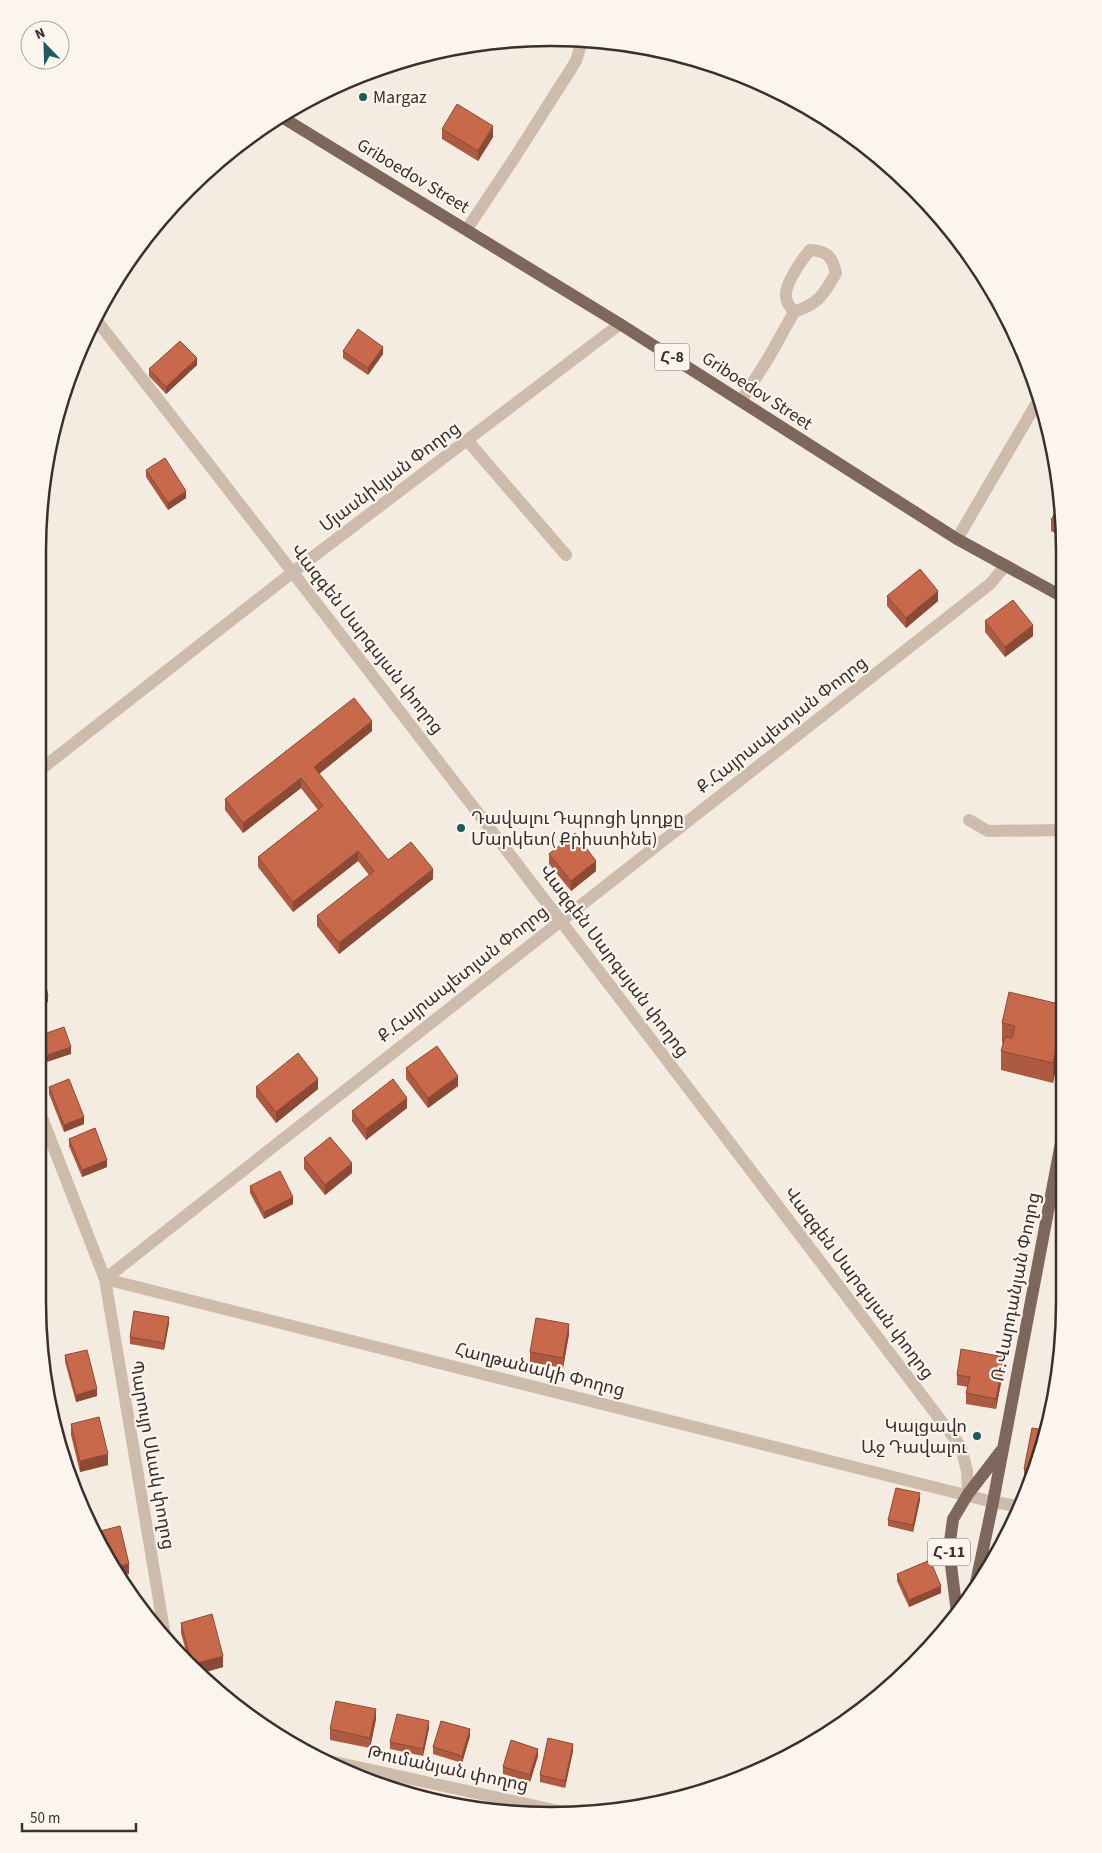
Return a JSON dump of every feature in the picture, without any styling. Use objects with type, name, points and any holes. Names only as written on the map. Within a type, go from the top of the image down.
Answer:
[{"type":"main road","name":"Griboedov Street","points":[[288,121],[620,324],[956,539],[1056,593]]},
{"type":"main road","name":"Ռ.Վարդանյան Փողոց","points":[[1002,1449],[1056,1168]]},
{"type":"main road","name":"Հ-11","points":[[956,1603],[949,1549],[953,1519],[968,1494],[1002,1449]]},
{"type":"main road","name":"Հ-11","points":[[979,1568],[994,1502],[1002,1449]]},
{"type":"street","points":[[467,229],[576,61],[580,47]]},
{"type":"street","points":[[741,401],[769,357],[794,312],[805,308],[822,297],[836,273],[833,261],[821,251],[810,250],[806,254],[785,293],[787,301],[794,312]]},
{"type":"street","name":"Մյասնիկյան Փողոց","points":[[46,765],[293,572],[620,324]]},
{"type":"street","name":"Վազգեն Սարգսյան փողոց","points":[[100,325],[561,919],[961,1447],[967,1471],[968,1494]]},
{"type":"street","points":[[956,539],[1035,406]]},
{"type":"street","points":[[467,440],[566,554]]},
{"type":"street","name":"Ք.Հայրապետյան Փողոց","points":[[105,1279],[990,584],[1006,565]]},
{"type":"street","points":[[968,820],[988,831],[1056,830]]},
{"type":"street","name":"Պարույր Սևակ փողոց","points":[[46,1128],[105,1279],[163,1624]]},
{"type":"street","name":"Հաղթանակի Փողոց","points":[[105,1279],[968,1494]]},
{"type":"street","points":[[968,1494],[1013,1505]]},
{"type":"street","name":"Թումանյան փողոց","points":[[354,1766],[538,1807]]},
{"type":"building","points":[[457,104],[493,126],[478,151],[442,129]]},
{"type":"building","points":[[358,329],[383,347],[368,368],[343,351]]},
{"type":"building","points":[[180,341],[197,358],[166,387],[149,369]]},
{"type":"building","points":[[165,458],[186,491],[168,503],[146,470]]},
{"type":"building","points":[[1054,514],[1055,522],[1051,520]]},
{"type":"building","points":[[920,569],[938,591],[906,618],[887,596]]},
{"type":"building","points":[[1013,600],[1033,625],[1005,647],[985,621]]},
{"type":"building","points":[[354,698],[372,721],[314,767],[388,860],[411,842],[433,869],[339,943],[317,916],[374,871],[358,851],[293,902],[258,857],[323,806],[301,778],[243,823],[225,799]]},
{"type":"building","points":[[575,833],[596,861],[571,881],[549,854]]},
{"type":"building","points":[[1009,992],[1056,1003],[1056,1050],[1053,1063],[1001,1051],[1005,1037],[1012,1038],[1015,1026],[1002,1023]]},
{"type":"building","points":[[64,1027],[71,1047],[46,1055],[46,1033]]},
{"type":"building","points":[[437,1046],[458,1076],[428,1098],[406,1068]]},
{"type":"building","points":[[298,1053],[318,1079],[276,1112],[256,1087]]},
{"type":"building","points":[[69,1079],[84,1117],[64,1125],[49,1087]]},
{"type":"building","points":[[393,1079],[407,1098],[366,1129],[352,1111]]},
{"type":"building","points":[[95,1128],[107,1160],[82,1170],[69,1139]]},
{"type":"building","points":[[330,1137],[352,1163],[325,1185],[304,1158]]},
{"type":"building","points":[[280,1171],[293,1197],[264,1212],[250,1186]]},
{"type":"building","points":[[134,1311],[169,1317],[164,1343],[130,1337]]},
{"type":"building","points":[[536,1318],[569,1324],[563,1358],[530,1352]]},
{"type":"building","points":[[961,1349],[1004,1357],[996,1399],[966,1393],[970,1377],[957,1375]]},
{"type":"building","points":[[87,1350],[97,1389],[76,1395],[65,1355]]},
{"type":"building","points":[[99,1417],[108,1454],[80,1461],[71,1424]]},
{"type":"building","points":[[1032,1428],[1040,1429],[1027,1470],[1024,1469]]},
{"type":"building","points":[[896,1488],[920,1493],[913,1525],[888,1520]]},
{"type":"building","points":[[120,1526],[129,1564],[121,1566],[101,1531]]},
{"type":"building","points":[[930,1560],[941,1586],[909,1600],[897,1574]]},
{"type":"building","points":[[212,1614],[223,1656],[198,1663],[189,1653],[181,1623]]},
{"type":"building","points":[[336,1701],[376,1709],[370,1738],[330,1729]]},
{"type":"building","points":[[397,1714],[429,1721],[423,1749],[390,1742]]},
{"type":"building","points":[[441,1721],[470,1729],[462,1756],[433,1747]]},
{"type":"building","points":[[548,1738],[573,1744],[565,1781],[540,1775]]},
{"type":"building","points":[[511,1740],[538,1749],[530,1775],[503,1767]]},
{"type":"place","name":"Margaz","points":[[363,97]]},
{"type":"place","name":"Դավալու Դպրոցի կողքը Մարկետ( Քրիստինե)","points":[[461,828]]},
{"type":"place","name":"Կալցավո Աջ Դավալու","points":[[977,1436]]}]
